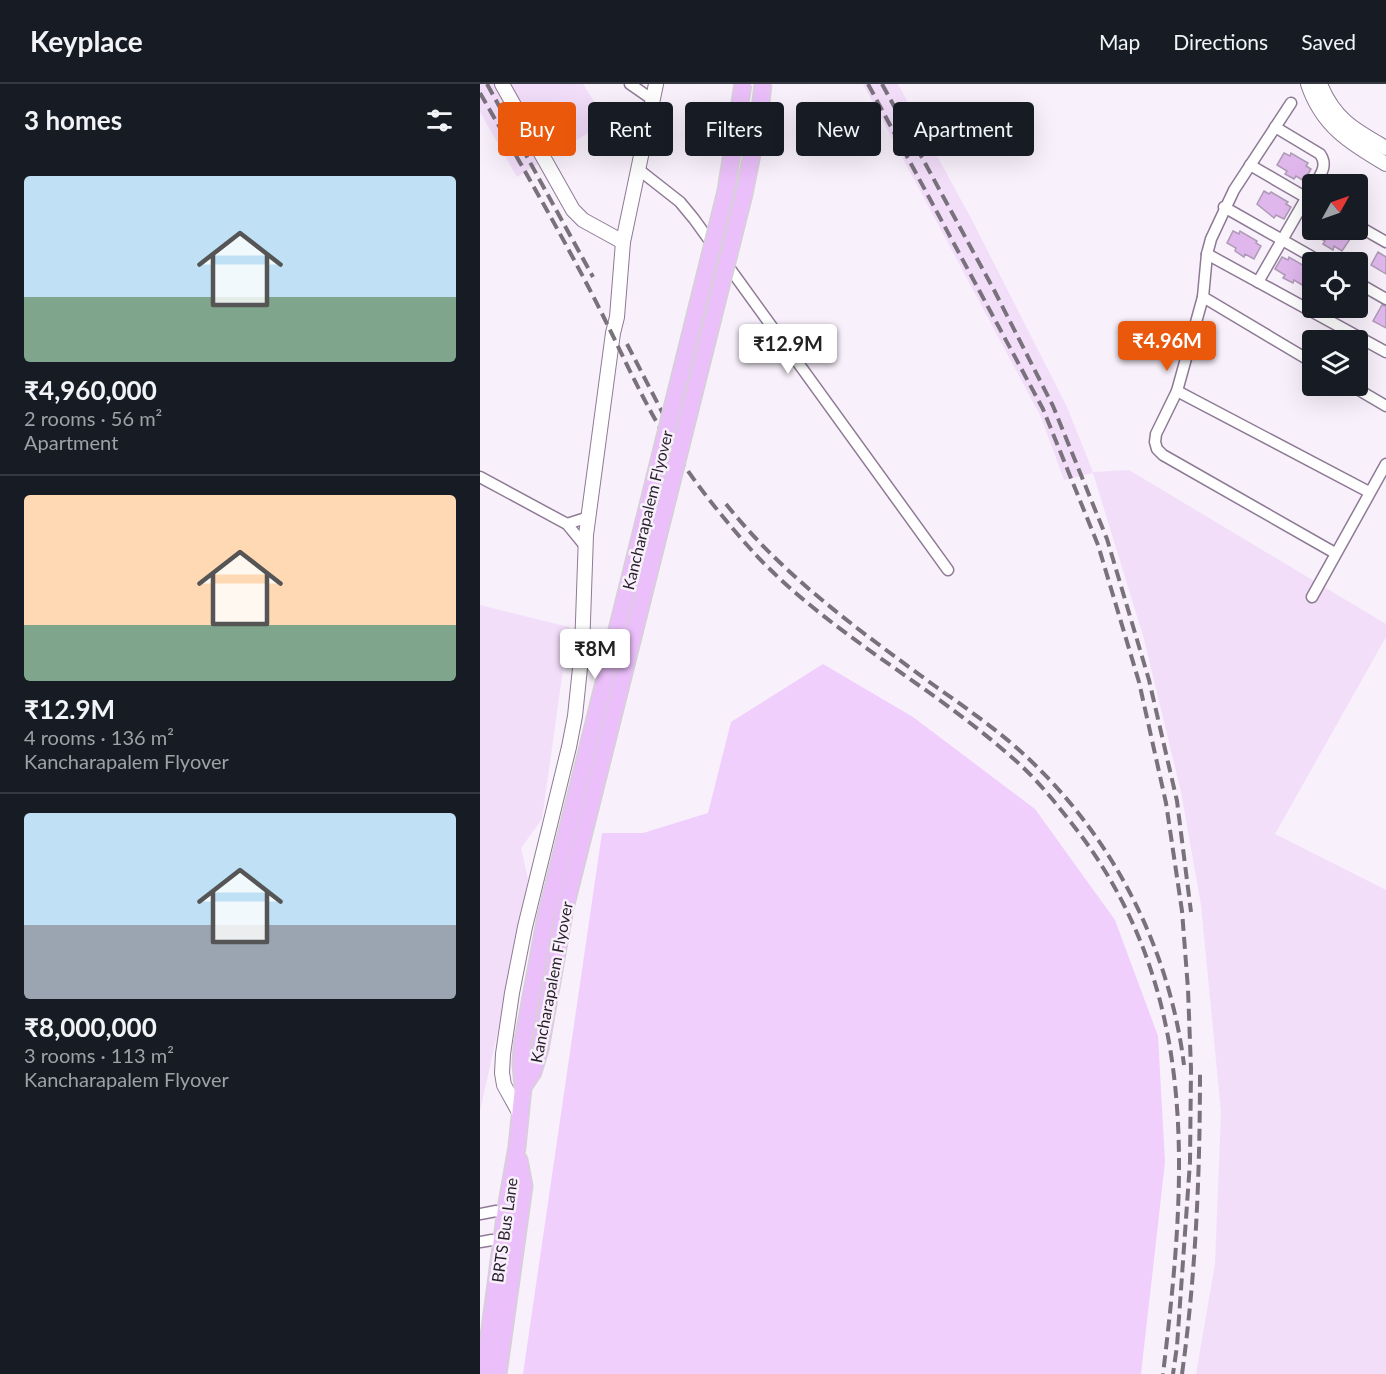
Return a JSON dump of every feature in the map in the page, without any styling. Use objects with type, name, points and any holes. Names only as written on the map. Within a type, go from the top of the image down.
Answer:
[{"type":"main road","name":"Kancharapalem Flyover","points":[[523,1087],[522,1046],[546,916],[726,191],[743,84]]},
{"type":"main road","name":"Kancharapalem Flyover","points":[[523,1087],[533,1072],[540,1049],[565,908],[744,194],[763,84]]},
{"type":"main road","name":"BRTS Bus Lane","points":[[484,1374],[506,1209],[517,1148],[523,1087]]},
{"type":"main road","points":[[480,1318],[488,1212],[517,1148]]},
{"type":"main road","points":[[498,1374],[524,1186],[517,1148]]},
{"type":"street","points":[[502,84],[573,210],[583,220],[622,242]]},
{"type":"street","points":[[630,84],[653,100]]},
{"type":"street","points":[[520,1114],[504,1085],[503,1054],[525,927],[575,716],[586,588],[585,546],[617,317],[622,242],[656,84]]},
{"type":"street","points":[[1308,84],[1317,105],[1328,122],[1343,137],[1386,164]]},
{"type":"street","points":[[1320,84],[1334,112],[1355,130],[1386,148]]},
{"type":"street","points":[[1291,102],[1224,207],[1211,239],[1207,254],[1203,297],[1177,391],[1156,434],[1155,442],[1163,455],[1335,553]]},
{"type":"street","points":[[1275,127],[1320,154],[1324,159],[1320,174]]},
{"type":"street","points":[[1250,165],[1302,188]]},
{"type":"street","points":[[638,169],[672,195],[694,219],[948,570]]},
{"type":"street","points":[[1224,207],[1302,252]]},
{"type":"street","points":[[1258,282],[1302,209]]},
{"type":"street","points":[[1368,232],[1386,242]]},
{"type":"street","points":[[1207,254],[1386,352]]},
{"type":"street","points":[[1368,289],[1386,299]]},
{"type":"street","points":[[1203,297],[1302,356]]},
{"type":"street","points":[[1177,391],[1369,492]]},
{"type":"street","points":[[1368,395],[1386,406]]},
{"type":"street","points":[[1312,597],[1386,464]]},
{"type":"street","points":[[480,477],[567,524],[585,546]]},
{"type":"street","points":[[567,524],[589,517]]},
{"type":"shaded area","points":[[480,84],[583,84],[595,102],[588,102],[588,133],[576,140],[576,102],[498,102],[498,144],[480,112]]},
{"type":"shaded area","points":[[863,84],[898,84],[908,102],[893,102],[893,140],[881,118],[881,102],[873,102]]},
{"type":"shaded area","points":[[505,156],[551,156],[517,177]]},
{"type":"shaded area","points":[[901,156],[937,156],[1067,407],[1093,472],[1129,470],[1386,624],[1386,637],[1275,834],[1386,890],[1386,1374],[1196,1374],[1215,1264],[1221,1112],[1201,905],[1181,792],[1144,639],[1093,473],[1064,480],[1041,417]]},
{"type":"shaded area","points":[[480,605],[569,627],[542,819],[521,848],[528,879],[511,972],[480,1111]]},
{"type":"shaded area","points":[[823,664],[913,717],[1035,809],[1115,920],[1158,1036],[1165,1162],[1141,1374],[523,1374],[602,833],[643,833],[708,813],[731,722]]},
{"type":"building","points":[[1284,153],[1290,156],[1291,153],[1308,163],[1306,166],[1311,169],[1308,174],[1302,174],[1302,180],[1296,176],[1294,179],[1285,174],[1287,171],[1277,165]]},
{"type":"building","points":[[1264,191],[1269,194],[1271,192],[1288,202],[1286,204],[1291,207],[1284,219],[1276,215],[1274,218],[1257,204]]},
{"type":"building","points":[[1233,231],[1239,234],[1240,231],[1261,246],[1254,259],[1245,254],[1244,257],[1235,251],[1236,248],[1227,243]]},
{"type":"building","points":[[1323,240],[1349,240],[1342,251],[1334,246],[1333,250],[1323,244],[1325,241]]},
{"type":"building","points":[[1378,252],[1386,257],[1386,274],[1371,265]]},
{"type":"building","points":[[1282,257],[1288,260],[1289,257],[1302,265],[1302,285],[1294,280],[1293,283],[1283,278],[1285,275],[1275,269]]},
{"type":"building","points":[[1382,305],[1386,306],[1386,328],[1373,321]]},
{"type":"railway","points":[[487,84],[593,277]]},
{"type":"railway","points":[[868,84],[1043,409],[1098,545],[1139,682],[1166,803],[1182,911],[1188,989],[1191,1069],[1190,1162],[1173,1374]]},
{"type":"railway","points":[[882,84],[994,290],[1053,406],[1107,539],[1149,680],[1177,801],[1191,912]]},
{"type":"railway","points":[[480,93],[579,269],[656,421],[685,468],[720,513],[755,554],[814,609],[977,728],[1028,772],[1080,834],[1120,896],[1148,961],[1166,1026],[1176,1094],[1179,1162],[1177,1232],[1163,1374]]},
{"type":"railway","points":[[627,344],[673,433],[688,454]]},
{"type":"railway","points":[[726,504],[773,556],[824,602],[1018,749],[1051,781],[1080,816],[1107,853],[1130,892],[1149,933],[1165,976],[1184,1065]]},
{"type":"railway","points":[[1182,1374],[1191,1298],[1196,1222],[1200,1070]]}]
